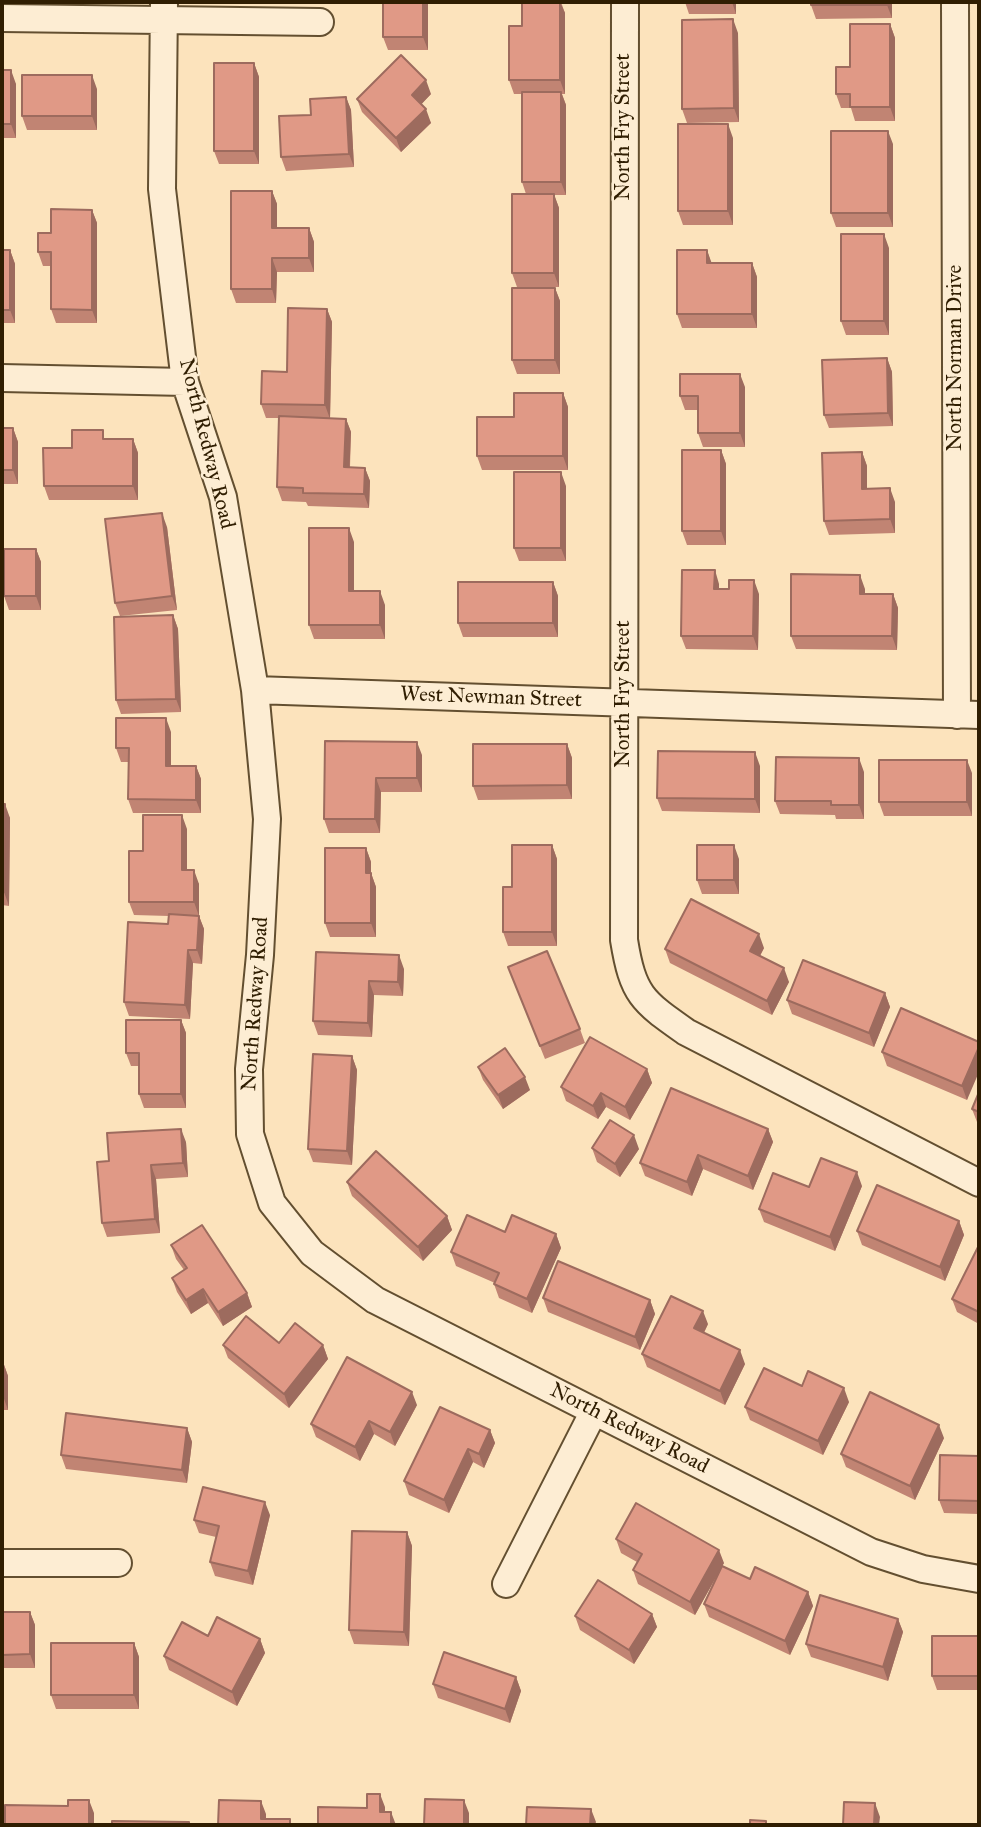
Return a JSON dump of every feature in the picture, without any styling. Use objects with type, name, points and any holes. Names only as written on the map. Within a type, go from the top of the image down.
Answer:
[{"type":"street","name":"North Fry Street","points":[[625,2],[624,940],[628,970],[638,993],[658,1013],[686,1032],[979,1182]]},
{"type":"street","name":"North Norman Drive","points":[[955,2],[968,715]]},
{"type":"street","points":[[2,18],[164,12],[320,22]]},
{"type":"street","name":"North Redway Road","points":[[164,12],[162,189],[185,382],[223,497],[255,690],[267,818],[260,955],[249,1069],[250,1135],[272,1203],[312,1253],[374,1300],[871,1552],[923,1569],[979,1579]]},
{"type":"street","points":[[2,378],[185,382]]},
{"type":"street","name":"West Newman Street","points":[[255,690],[968,715]]},
{"type":"street","points":[[506,1584],[594,1411]]},
{"type":"street","points":[[2,1563],[118,1563]]},
{"type":"building","points":[[383,2],[423,2],[423,37],[383,37]]},
{"type":"building","points":[[522,2],[560,2],[560,80],[509,80],[509,26],[522,26]]},
{"type":"building","points":[[811,2],[887,2],[887,5],[811,5]]},
{"type":"building","points":[[733,19],[734,108],[682,109],[682,20]]},
{"type":"building","points":[[850,24],[890,24],[890,107],[850,107],[850,94],[836,94],[836,67],[850,67]]},
{"type":"building","points":[[401,55],[426,80],[412,95],[426,109],[396,138],[357,99]]},
{"type":"building","points":[[214,63],[254,63],[254,151],[214,151]]},
{"type":"building","points":[[2,70],[11,70],[11,124],[2,124]]},
{"type":"building","points":[[22,75],[92,75],[92,116],[22,116]]},
{"type":"building","points":[[522,92],[561,92],[561,182],[522,182]]},
{"type":"building","points":[[346,97],[349,154],[281,157],[279,116],[311,115],[310,99]]},
{"type":"building","points":[[678,124],[728,124],[728,211],[678,211]]},
{"type":"building","points":[[831,131],[888,131],[888,213],[831,213]]},
{"type":"building","points":[[231,191],[272,191],[272,228],[309,228],[309,258],[272,258],[272,289],[231,289]]},
{"type":"building","points":[[512,194],[554,194],[554,273],[512,273]]},
{"type":"building","points":[[51,209],[92,210],[92,310],[51,309],[51,252],[38,252],[38,233],[51,233]]},
{"type":"building","points":[[841,234],[884,234],[884,321],[841,321]]},
{"type":"building","points":[[2,250],[10,250],[10,310],[2,310]]},
{"type":"building","points":[[677,250],[707,250],[707,263],[752,263],[752,314],[677,314]]},
{"type":"building","points":[[512,288],[555,288],[555,360],[512,360]]},
{"type":"building","points":[[288,308],[327,309],[325,405],[261,404],[262,371],[287,372]]},
{"type":"building","points":[[887,358],[888,413],[824,415],[822,360]]},
{"type":"building","points":[[680,374],[740,374],[740,433],[698,433],[698,396],[680,396]]},
{"type":"building","points":[[514,393],[563,393],[563,456],[477,456],[477,417],[514,417]]},
{"type":"building","points":[[279,416],[346,419],[344,467],[365,468],[364,494],[303,493],[303,488],[277,487]]},
{"type":"building","points":[[2,428],[13,428],[13,470],[2,470]]},
{"type":"building","points":[[72,430],[103,430],[103,439],[133,439],[133,486],[44,486],[43,448],[72,448]]},
{"type":"building","points":[[682,450],[721,450],[721,531],[682,531]]},
{"type":"building","points":[[862,452],[862,489],[890,488],[890,519],[824,521],[822,453]]},
{"type":"building","points":[[514,472],[561,472],[561,548],[514,548]]},
{"type":"building","points":[[162,513],[172,596],[115,603],[105,519]]},
{"type":"building","points":[[309,528],[349,528],[349,591],[380,591],[380,625],[309,625]]},
{"type":"building","points":[[4,549],[36,549],[36,596],[4,596]]},
{"type":"building","points":[[682,570],[715,570],[714,589],[729,589],[729,580],[754,580],[753,636],[681,636]]},
{"type":"building","points":[[791,574],[860,575],[860,594],[893,594],[892,636],[791,636]]},
{"type":"building","points":[[458,582],[553,582],[553,623],[458,623]]},
{"type":"building","points":[[173,615],[176,699],[116,700],[114,617]]},
{"type":"building","points":[[116,718],[166,718],[166,766],[196,766],[196,800],[128,799],[129,748],[116,748]]},
{"type":"building","points":[[325,741],[417,742],[417,778],[376,778],[375,819],[324,819]]},
{"type":"building","points":[[473,744],[567,744],[567,785],[473,786]]},
{"type":"building","points":[[658,751],[755,752],[755,799],[657,798]]},
{"type":"building","points":[[776,757],[859,758],[859,805],[831,805],[831,801],[775,801]]},
{"type":"building","points":[[879,760],[967,760],[967,802],[879,802]]},
{"type":"building","points":[[2,804],[5,804],[4,892],[2,892]]},
{"type":"building","points":[[143,815],[182,815],[182,870],[194,870],[194,902],[129,902],[129,851],[143,851]]},
{"type":"building","points":[[512,845],[552,845],[552,932],[503,932],[503,887],[512,887]]},
{"type":"building","points":[[697,845],[734,845],[734,880],[697,880]]},
{"type":"building","points":[[325,848],[366,848],[366,873],[371,873],[371,923],[325,923]]},
{"type":"building","points":[[691,899],[759,934],[750,951],[784,968],[767,1001],[665,949]]},
{"type":"building","points":[[169,914],[199,916],[197,950],[188,950],[185,1005],[124,1002],[128,922],[168,924]]},
{"type":"building","points":[[547,951],[580,1029],[540,1046],[508,967]]},
{"type":"building","points":[[316,952],[399,955],[398,982],[369,981],[368,1023],[313,1021]]},
{"type":"building","points":[[803,960],[885,993],[869,1033],[787,1000]]},
{"type":"building","points":[[901,1008],[979,1042],[962,1086],[882,1052]]},
{"type":"building","points":[[126,1020],[181,1020],[181,1094],[139,1094],[139,1053],[126,1053]]},
{"type":"building","points":[[590,1037],[647,1069],[625,1107],[601,1093],[593,1106],[561,1087]]},
{"type":"building","points":[[505,1048],[525,1077],[498,1095],[478,1067]]},
{"type":"building","points":[[313,1054],[352,1056],[347,1151],[308,1149]]},
{"type":"building","points":[[671,1088],[768,1129],[748,1176],[698,1155],[687,1182],[640,1163]]},
{"type":"building","points":[[979,1092],[979,1112],[972,1109]]},
{"type":"building","points":[[610,1120],[634,1135],[615,1164],[592,1148]]},
{"type":"building","points":[[181,1129],[183,1163],[151,1165],[155,1219],[102,1223],[97,1162],[109,1161],[107,1133]]},
{"type":"building","points":[[376,1151],[447,1216],[418,1247],[347,1182]]},
{"type":"building","points":[[821,1158],[857,1172],[830,1237],[759,1209],[773,1173],[809,1187]]},
{"type":"building","points":[[877,1185],[959,1221],[940,1267],[857,1231]]},
{"type":"building","points":[[467,1215],[505,1232],[512,1215],[556,1234],[527,1299],[494,1284],[499,1273],[451,1252]]},
{"type":"building","points":[[202,1225],[247,1293],[218,1312],[203,1289],[186,1300],[172,1278],[187,1268],[171,1245]]},
{"type":"building","points":[[979,1245],[979,1312],[952,1299]]},
{"type":"building","points":[[558,1261],[650,1300],[635,1337],[543,1298]]},
{"type":"building","points":[[671,1296],[703,1311],[694,1328],[740,1350],[720,1391],[642,1354]]},
{"type":"building","points":[[246,1316],[279,1343],[295,1323],[323,1345],[284,1394],[223,1345]]},
{"type":"building","points":[[347,1357],[412,1392],[390,1432],[369,1421],[355,1447],[311,1424]]},
{"type":"building","points":[[3,1362],[3,1396],[2,1396]]},
{"type":"building","points":[[764,1368],[802,1386],[808,1371],[844,1388],[818,1441],[745,1407]]},
{"type":"building","points":[[870,1392],[939,1425],[910,1486],[841,1454]]},
{"type":"building","points":[[440,1407],[490,1430],[479,1454],[468,1449],[444,1500],[404,1481]]},
{"type":"building","points":[[66,1413],[187,1428],[182,1470],[61,1455]]},
{"type":"building","points":[[940,1455],[979,1456],[979,1501],[939,1500]]},
{"type":"building","points":[[203,1487],[265,1502],[248,1571],[210,1562],[219,1526],[194,1520]]},
{"type":"building","points":[[636,1503],[719,1550],[690,1602],[633,1570],[642,1554],[616,1539]]},
{"type":"building","points":[[352,1531],[407,1532],[404,1632],[349,1630]]},
{"type":"building","points":[[722,1566],[750,1579],[755,1567],[808,1592],[785,1641],[704,1604]]},
{"type":"building","points":[[598,1580],[652,1614],[629,1650],[575,1616]]},
{"type":"building","points":[[820,1595],[898,1619],[883,1667],[806,1644]]},
{"type":"building","points":[[2,1612],[30,1612],[30,1654],[2,1655]]},
{"type":"building","points":[[217,1617],[260,1639],[232,1692],[164,1656],[182,1622],[208,1636]]},
{"type":"building","points":[[932,1636],[979,1636],[979,1676],[932,1676]]},
{"type":"building","points":[[51,1643],[134,1643],[134,1695],[51,1695]]},
{"type":"building","points":[[444,1652],[516,1677],[505,1709],[433,1684]]},
{"type":"building","points":[[367,1794],[380,1794],[380,1812],[391,1812],[391,1825],[318,1825],[318,1807],[367,1808]]},
{"type":"building","points":[[425,1799],[464,1800],[464,1825],[424,1825]]},
{"type":"building","points":[[68,1800],[89,1800],[89,1825],[5,1825],[5,1805],[68,1806]]},
{"type":"building","points":[[219,1800],[261,1801],[261,1819],[290,1819],[290,1825],[218,1825]]},
{"type":"building","points":[[844,1802],[875,1803],[874,1825],[843,1825]]},
{"type":"building","points":[[527,1807],[591,1809],[590,1825],[526,1825]]},
{"type":"building","points":[[750,1820],[766,1821],[766,1825],[750,1825]]},
{"type":"building","points":[[112,1821],[189,1822],[189,1825],[112,1825]]}]
